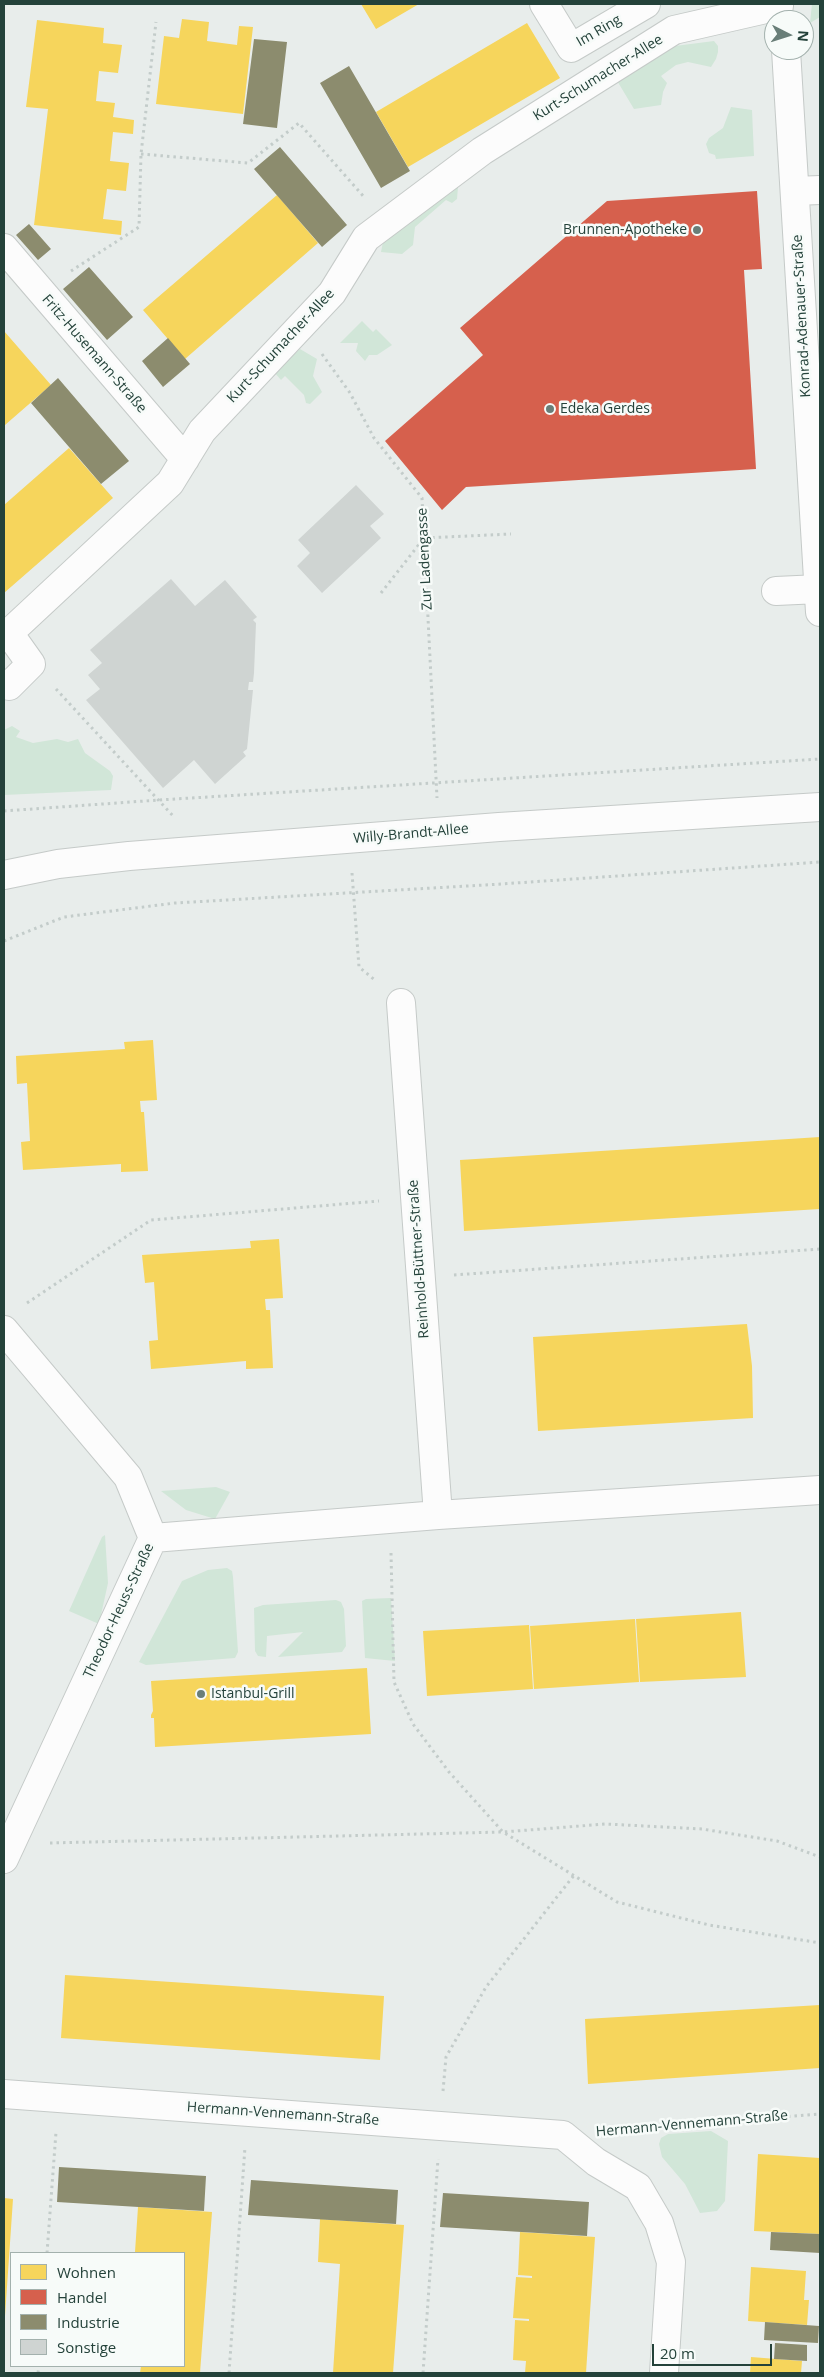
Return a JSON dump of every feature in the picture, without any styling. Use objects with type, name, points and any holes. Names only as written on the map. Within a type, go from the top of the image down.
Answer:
[{"type":"street","name":"Im Ring","points":[[544,4],[570,48],[646,4]]},
{"type":"street","name":"Kurt-Schumacher-Allee","points":[[8,686],[31,664],[9,632],[170,482],[202,431],[332,293],[366,238],[482,151],[674,30],[764,13]]},
{"type":"street","name":"Konrad-Adenauer-Straße","points":[[787,60],[807,191],[820,600]]},
{"type":"street","name":"Fritz-Husemann-Straße","points":[[4,248],[185,459]]},
{"type":"street","points":[[776,591],[820,600]]},
{"type":"street","name":"Willy-Brandt-Allee","points":[[4,876],[58,864],[438,831],[820,807]]},
{"type":"street","points":[[4,858],[58,864]]},
{"type":"street","name":"Reinhold-Büttner-Straße","points":[[401,1003],[438,1515]]},
{"type":"street","name":"Theodor-Heuss-Straße","points":[[4,1330],[128,1477],[153,1538],[15,1810],[7,1852]]},
{"type":"street","points":[[153,1538],[390,1518],[820,1490]]},
{"type":"street","name":"Hermann-Vennemann-Straße","points":[[4,2094],[563,2135],[596,2162],[638,2187],[658,2223],[671,2262],[664,2373]]},
{"type":"path","points":[[40,292],[138,227],[141,154],[156,22]]},
{"type":"path","points":[[141,154],[248,163],[299,122],[386,222]]},
{"type":"path","name":"Zur Ladengasse","points":[[299,328],[322,353],[350,393],[374,438],[422,498],[438,831]]},
{"type":"path","points":[[381,594],[424,538],[511,534]]},
{"type":"path","points":[[55,688],[205,851]]},
{"type":"path","points":[[4,811],[820,759]]},
{"type":"path","points":[[350,840],[359,967],[401,1003]]},
{"type":"path","points":[[4,941],[64,917],[175,903],[820,862]]},
{"type":"path","points":[[20,1308],[151,1220],[415,1198]]},
{"type":"path","points":[[421,1278],[820,1249]]},
{"type":"path","points":[[390,1518],[394,1682],[413,1724],[449,1772],[503,1832],[575,1874],[618,1902],[709,1925],[820,1943]]},
{"type":"path","points":[[7,1852],[503,1832],[606,1824],[702,1828],[777,1841],[820,1857]]},
{"type":"path","points":[[423,2373],[446,2057],[486,1987],[575,1874]]},
{"type":"path","points":[[47,2252],[58,2097]]},
{"type":"path","points":[[229,2373],[248,2112]]},
{"type":"path","name":"Hermann-Vennemann-Straße","points":[[563,2135],[820,2114]]},
{"type":"green space","points":[[812,4],[820,4],[820,17],[814,21],[814,10],[811,10]]},
{"type":"green space","points":[[714,41],[718,46],[718,52],[711,67],[688,62],[676,65],[661,76],[667,83],[661,105],[634,109],[616,79],[675,46]]},
{"type":"green space","points":[[731,107],[752,110],[754,156],[716,159],[715,155],[709,153],[706,144],[709,138],[723,128]]},
{"type":"green space","points":[[452,181],[458,187],[457,199],[452,203],[446,200],[415,227],[413,245],[402,254],[381,252],[383,242]]},
{"type":"green space","points":[[362,321],[373,332],[376,329],[392,345],[377,355],[369,355],[365,361],[356,351],[358,343],[340,343]]},
{"type":"green space","points":[[300,349],[317,359],[313,376],[322,392],[310,404],[306,403],[304,395],[285,376],[281,380],[274,372]]},
{"type":"green space","points":[[12,726],[20,731],[16,737],[33,743],[57,739],[68,742],[78,739],[85,753],[110,771],[113,776],[111,790],[4,795],[4,730]]},
{"type":"green space","points":[[216,1487],[230,1492],[215,1519],[186,1510],[161,1491]]},
{"type":"green space","points":[[105,1535],[108,1583],[99,1624],[69,1611],[102,1537]]},
{"type":"green space","points":[[227,1568],[232,1571],[233,1577],[238,1652],[235,1658],[146,1665],[139,1662],[182,1581],[208,1570]]},
{"type":"green space","points":[[391,1598],[395,1661],[365,1658],[362,1601],[366,1599]]},
{"type":"green space","points":[[336,1600],[341,1602],[344,1609],[346,1646],[342,1652],[278,1657],[303,1632],[267,1636],[266,1657],[258,1656],[255,1651],[254,1608],[263,1605]]},
{"type":"green space","points":[[711,2131],[728,2141],[725,2201],[717,2211],[700,2213],[685,2184],[662,2157],[659,2144],[661,2138],[668,2134]]},
{"type":"building: Wohnen","points":[[361,4],[419,4],[376,29]]},
{"type":"building: Wohnen","points":[[182,19],[209,22],[207,41],[237,45],[239,26],[253,27],[243,114],[156,104],[164,36],[179,38]]},
{"type":"building: Wohnen","points":[[37,20],[104,28],[103,43],[122,45],[118,73],[99,71],[96,101],[115,103],[113,117],[134,120],[133,134],[113,132],[110,161],[129,163],[126,191],[107,189],[103,219],[122,221],[121,235],[34,225],[48,109],[26,107]]},
{"type":"building: Wohnen","points":[[527,23],[560,78],[408,167],[376,112]]},
{"type":"building: Wohnen","points":[[277,195],[318,243],[185,359],[143,310]]},
{"type":"building: Wohnen","points":[[4,331],[51,385],[5,425],[4,423]]},
{"type":"building: Wohnen","points":[[69,448],[113,498],[4,593],[4,505]]},
{"type":"building: Wohnen","points":[[153,1040],[157,1100],[140,1101],[141,1112],[144,1112],[148,1171],[121,1172],[121,1164],[23,1170],[21,1142],[30,1141],[27,1083],[17,1084],[16,1056],[125,1049],[124,1042]]},
{"type":"building: Wohnen","points":[[820,1137],[820,1209],[464,1231],[460,1160]]},
{"type":"building: Wohnen","points":[[279,1239],[283,1298],[265,1299],[266,1310],[270,1310],[273,1368],[246,1369],[246,1361],[151,1369],[149,1341],[158,1340],[154,1282],[145,1283],[142,1255],[251,1248],[250,1241]]},
{"type":"building: Wohnen","points":[[747,1324],[752,1366],[753,1418],[538,1431],[533,1337]]},
{"type":"building: Wohnen","points":[[741,1612],[746,1677],[640,1682],[636,1619]]},
{"type":"building: Wohnen","points":[[635,1619],[639,1682],[534,1689],[530,1626]]},
{"type":"building: Wohnen","points":[[529,1625],[533,1689],[427,1696],[423,1631]]},
{"type":"building: Wohnen","points":[[367,1668],[371,1734],[155,1747],[154,1718],[151,1718],[153,1711],[151,1681]]},
{"type":"building: Wohnen","points":[[65,1975],[384,1996],[380,2060],[61,2038]]},
{"type":"building: Wohnen","points":[[820,2005],[820,2068],[588,2084],[585,2019]]},
{"type":"building: Wohnen","points":[[758,2154],[820,2158],[820,2234],[754,2231]]},
{"type":"building: Wohnen","points":[[4,2198],[13,2199],[5,2316],[4,2316]]},
{"type":"building: Wohnen","points":[[138,2207],[212,2212],[200,2373],[140,2373],[141,2367],[185,2367],[185,2252],[135,2252]]},
{"type":"building: Wohnen","points":[[320,2219],[404,2225],[393,2373],[333,2373],[340,2264],[318,2262]]},
{"type":"building: Wohnen","points":[[520,2232],[595,2237],[586,2373],[525,2373],[526,2361],[513,2360],[515,2320],[529,2321],[529,2319],[513,2318],[516,2277],[532,2278],[532,2276],[518,2275]]},
{"type":"building: Wohnen","points":[[751,2267],[806,2271],[804,2300],[809,2300],[807,2325],[748,2321]]},
{"type":"building: Wohnen","points":[[751,2357],[802,2361],[801,2373],[750,2373]]},
{"type":"building: Handel","points":[[757,191],[762,269],[744,270],[756,469],[466,487],[442,510],[385,441],[483,355],[460,328],[607,201]]},
{"type":"building: Industrie","points":[[254,39],[287,42],[277,128],[243,124]]},
{"type":"building: Industrie","points":[[349,66],[410,171],[381,188],[320,83]]},
{"type":"building: Industrie","points":[[280,147],[347,225],[322,247],[254,169]]},
{"type":"building: Industrie","points":[[29,224],[51,249],[38,260],[16,235]]},
{"type":"building: Industrie","points":[[89,267],[133,317],[107,340],[63,289]]},
{"type":"building: Industrie","points":[[168,338],[190,364],[163,387],[142,361]]},
{"type":"building: Industrie","points":[[58,378],[129,461],[101,484],[31,403]]},
{"type":"building: Industrie","points":[[59,2167],[206,2176],[204,2211],[57,2202]]},
{"type":"building: Industrie","points":[[251,2180],[398,2190],[396,2224],[248,2215]]},
{"type":"building: Industrie","points":[[443,2193],[589,2202],[587,2236],[440,2227]]},
{"type":"building: Industrie","points":[[771,2232],[820,2234],[820,2253],[770,2250]]},
{"type":"building: Industrie","points":[[765,2322],[819,2326],[818,2343],[764,2340]]},
{"type":"building: Industrie","points":[[775,2343],[807,2345],[807,2361],[774,2359]]},
{"type":"building: Sonstige","points":[[356,485],[384,514],[370,526],[381,538],[322,593],[297,566],[310,553],[298,540]]},
{"type":"building: Sonstige","points":[[171,579],[195,606],[225,580],[257,617],[253,620],[256,623],[254,673],[253,682],[249,682],[248,690],[253,690],[247,749],[243,752],[246,756],[215,784],[194,760],[163,788],[86,700],[100,689],[88,675],[102,663],[90,650]]},
{"type":"place","name":"Brunnen-Apotheke","points":[[697,230]]},
{"type":"place","name":"Edeka Gerdes","points":[[550,409]]},
{"type":"place","name":"Istanbul-Grill","points":[[201,1694]]}]
